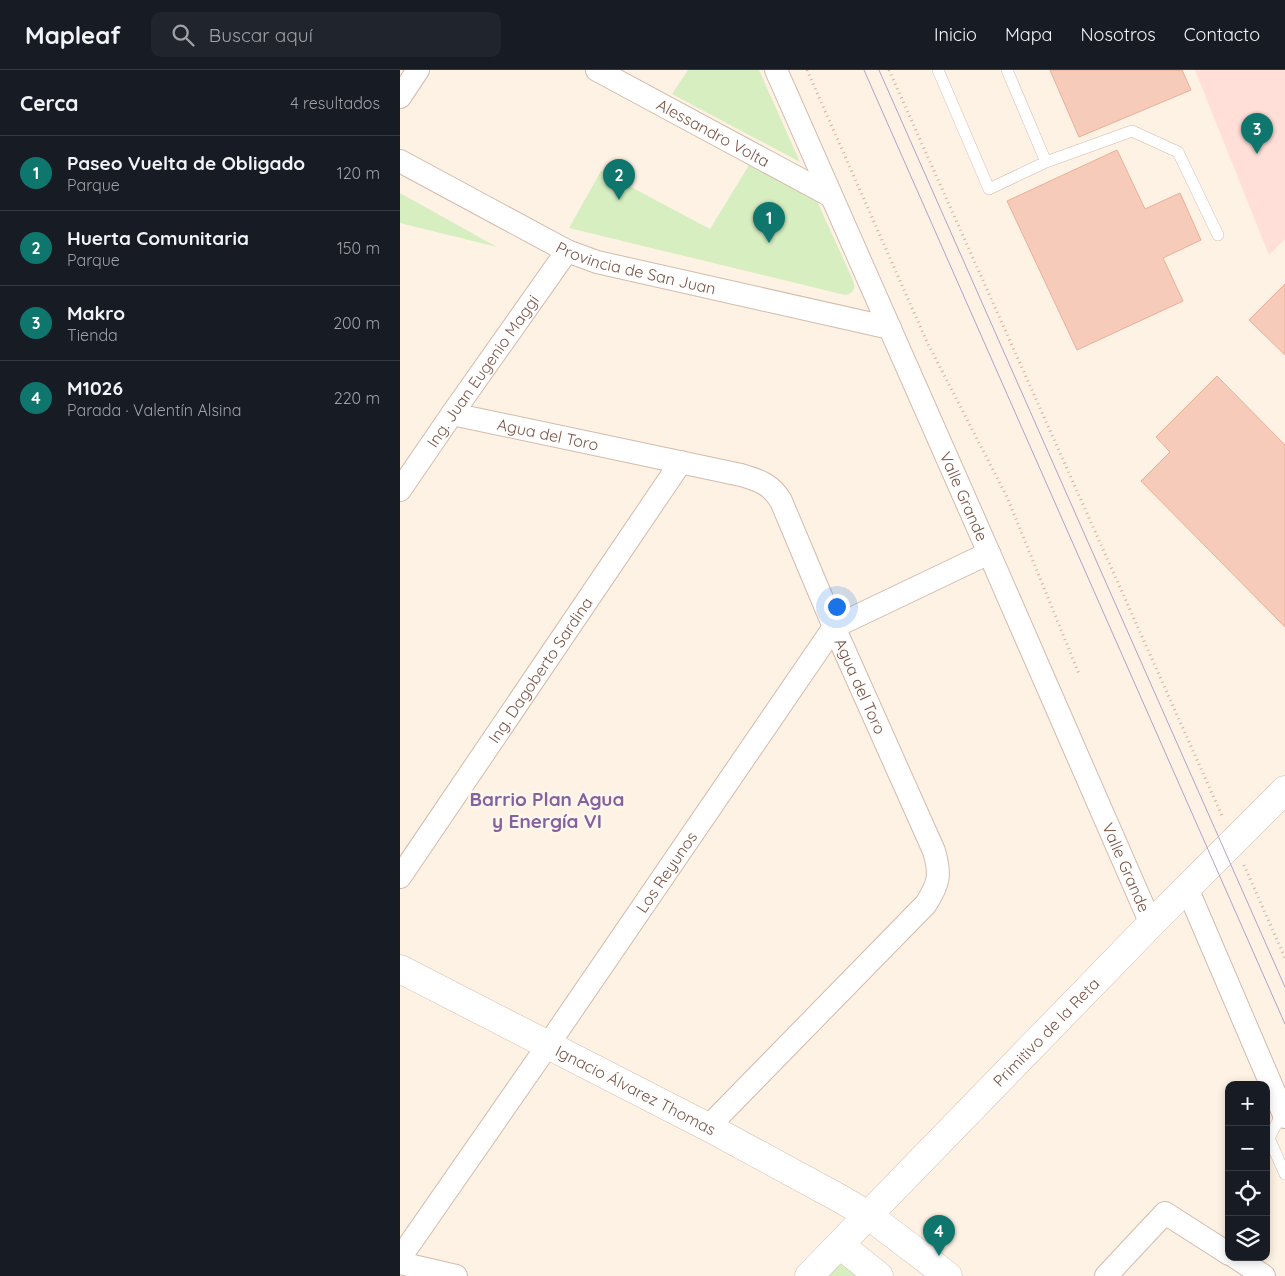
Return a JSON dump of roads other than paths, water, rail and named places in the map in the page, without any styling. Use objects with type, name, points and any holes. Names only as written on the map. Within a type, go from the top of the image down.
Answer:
[{"type":"street","points":[[400,97],[418,70]]},
{"type":"street","name":"Alessandro Volta","points":[[597,70],[831,196]]},
{"type":"street","name":"Valle Grande","points":[[776,70],[1151,924]]},
{"type":"street","name":"Provincia de San Juan","points":[[400,162],[567,251],[597,262],[890,328]]},
{"type":"street","name":"Ing. Juan Eugenio Maggi","points":[[400,490],[567,251]]},
{"type":"street","name":"Agua del Toro","points":[[452,414],[741,475],[759,480],[770,487],[781,501],[834,627],[934,851],[938,866],[938,879],[935,890],[926,904],[708,1127]]},
{"type":"street","name":"Ing. Dagoberto Sardina","points":[[400,877],[681,462]]},
{"type":"street","points":[[834,627],[989,553]]},
{"type":"street","name":"Los Reyunos","points":[[400,1258],[834,627]]},
{"type":"street","name":"Primitivo de la Reta","points":[[809,1276],[1151,924],[1285,790]]},
{"type":"street","points":[[1187,888],[1284,1114]]},
{"type":"street","name":"Ignacio Álvarez Thomas","points":[[400,969],[708,1127],[816,1185],[868,1216],[948,1276]]},
{"type":"street","points":[[1106,1276],[1166,1213],[1225,1251]]},
{"type":"street","points":[[840,1245],[879,1276]]},
{"type":"street","points":[[1240,1261],[1264,1276]]},
{"type":"street","points":[[400,1263],[456,1276]]},
{"type":"lane","points":[[938,70],[989,189],[1046,162],[1132,131],[1178,152],[1218,235]]},
{"type":"lane","points":[[1008,70],[1046,162]]},
{"type":"lane","points":[[1284,1114],[1268,1138],[1285,1174]]},
{"type":"tram line","points":[[864,70],[1285,1024]]},
{"type":"tram line","points":[[879,70],[1285,987]]},
{"type":"place","name":"Makro","points":[[1257,154]]},
{"type":"place","name":"Huerta Comunitaria","points":[[619,200]]},
{"type":"place","name":"Paseo Vuelta de Obligado","points":[[769,243]]},
{"type":"place","name":"M1026","points":[[939,1256]]},
{"type":"district","name":"Barrio Plan Agua y Energía VI","points":[[547,810]]}]
